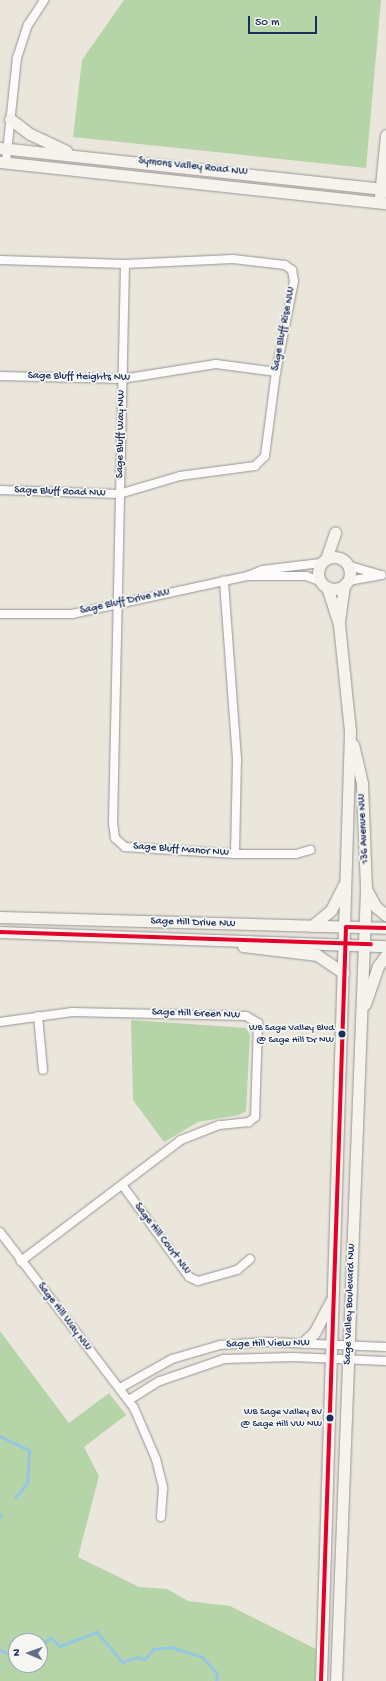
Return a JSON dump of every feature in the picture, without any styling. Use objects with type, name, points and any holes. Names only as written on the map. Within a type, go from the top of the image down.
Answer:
[{"type":"street","points":[[3,162],[19,49],[28,25],[44,0]]},
{"type":"street","points":[[10,119],[30,134],[78,155]]},
{"type":"street","points":[[383,203],[386,135]]},
{"type":"street","name":"Symons Valley Road NW","points":[[4,148],[383,189]]},
{"type":"street","name":"Symons Valley Road NW","points":[[3,162],[383,203]]},
{"type":"street","name":"Sage Bluff Rise NW","points":[[0,260],[125,264],[233,260],[285,265],[292,270],[294,280],[276,372],[265,456],[255,466],[180,476],[119,494]]},
{"type":"street","name":"Sage Bluff Way NW","points":[[120,604],[119,494],[125,264]]},
{"type":"street","name":"Sage Bluff Heights NW","points":[[0,376],[122,379],[216,364],[276,372]]},
{"type":"street","name":"Sage Bluff Road NW","points":[[0,490],[119,494]]},
{"type":"street","points":[[324,561],[345,562],[381,575],[346,583],[324,584],[318,572],[335,533],[345,562]]},
{"type":"street","name":"Sage Bluff Drive NW","points":[[248,576],[262,570],[324,561]]},
{"type":"street","name":"136 Avenue NW","points":[[339,624],[346,583],[345,562]]},
{"type":"street","name":"Sage Bluff Drive NW","points":[[0,614],[72,614],[248,576],[306,576],[324,584]]},
{"type":"street","name":"Sage Bluff Manor NW","points":[[120,604],[115,838],[125,847],[234,854],[237,759],[224,580]]},
{"type":"street","name":"136 Avenue NW","points":[[324,584],[339,624],[350,731],[362,783],[366,888],[364,928]]},
{"type":"street","name":"136 Avenue NW","points":[[346,927],[345,880],[350,731]]},
{"type":"street","points":[[234,854],[296,854],[310,850]]},
{"type":"street","points":[[312,926],[331,910],[345,880]]},
{"type":"street","points":[[366,888],[372,902],[386,915]]},
{"type":"street","name":"Sage Hill Drive NW","points":[[0,917],[386,928]]},
{"type":"street","name":"Sage Valley Boulevard NW","points":[[321,1681],[330,1358],[346,927]]},
{"type":"street","name":"Sage Valley Boulevard NW","points":[[336,1681],[364,928]]},
{"type":"street","name":"Sage Hill Drive NW","points":[[0,932],[221,940],[345,942],[386,946]]},
{"type":"street","points":[[221,940],[247,947],[317,955],[344,973]]},
{"type":"street","points":[[361,1020],[375,973],[386,955]]},
{"type":"street","name":"Sage Hill Green NW","points":[[0,1022],[72,1012],[246,1016],[258,1023],[255,1117],[249,1122],[219,1125],[192,1135],[21,1261]]},
{"type":"street","points":[[38,1016],[43,1070]]},
{"type":"street","name":"Sage Hill Court NW","points":[[123,1186],[189,1277],[198,1280],[237,1270],[250,1259]]},
{"type":"street","name":"Sage Hill Way NW","points":[[0,1232],[129,1400],[145,1428],[156,1459],[163,1488],[161,1517]]},
{"type":"street","points":[[304,1342],[314,1333],[333,1298]]},
{"type":"street","name":"Sage Hill View NW","points":[[120,1388],[154,1368],[197,1349],[243,1343],[304,1342],[386,1347]]},
{"type":"street","name":"Sage Hill View NW","points":[[129,1400],[160,1381],[224,1359],[330,1358],[386,1361]]},
{"type":"green space","points":[[124,0],[381,0],[366,168],[73,137],[82,60]]},
{"type":"green space","points":[[131,1020],[246,1028],[250,1035],[246,1111],[239,1115],[198,1122],[164,1142],[133,1100]]},
{"type":"green space","points":[[0,1331],[69,1423],[109,1393],[126,1415],[84,1447],[99,1476],[78,1557],[139,1587],[167,1589],[188,1601],[230,1606],[316,1649],[315,1681],[0,1681]]},
{"type":"waterway","points":[[0,1436],[29,1450],[27,1483],[15,1498]]},
{"type":"waterway","points":[[48,1640],[51,1638],[60,1646],[97,1632],[122,1662],[137,1657],[145,1659],[153,1649],[171,1647],[202,1657],[217,1673],[216,1681]]},
{"type":"waterway","points":[[0,1650],[8,1654]]},
{"type":"transit line","points":[[321,1681],[346,927],[386,928]]},
{"type":"transit line","points":[[0,932],[371,944]]},
{"type":"place","name":"WB Sage Valley Blvd @ Sage Hill Dr NW","points":[[342,1034]]},
{"type":"place","name":"WB Sage Valley BV @ Sage Hill VW NW","points":[[330,1418]]}]
